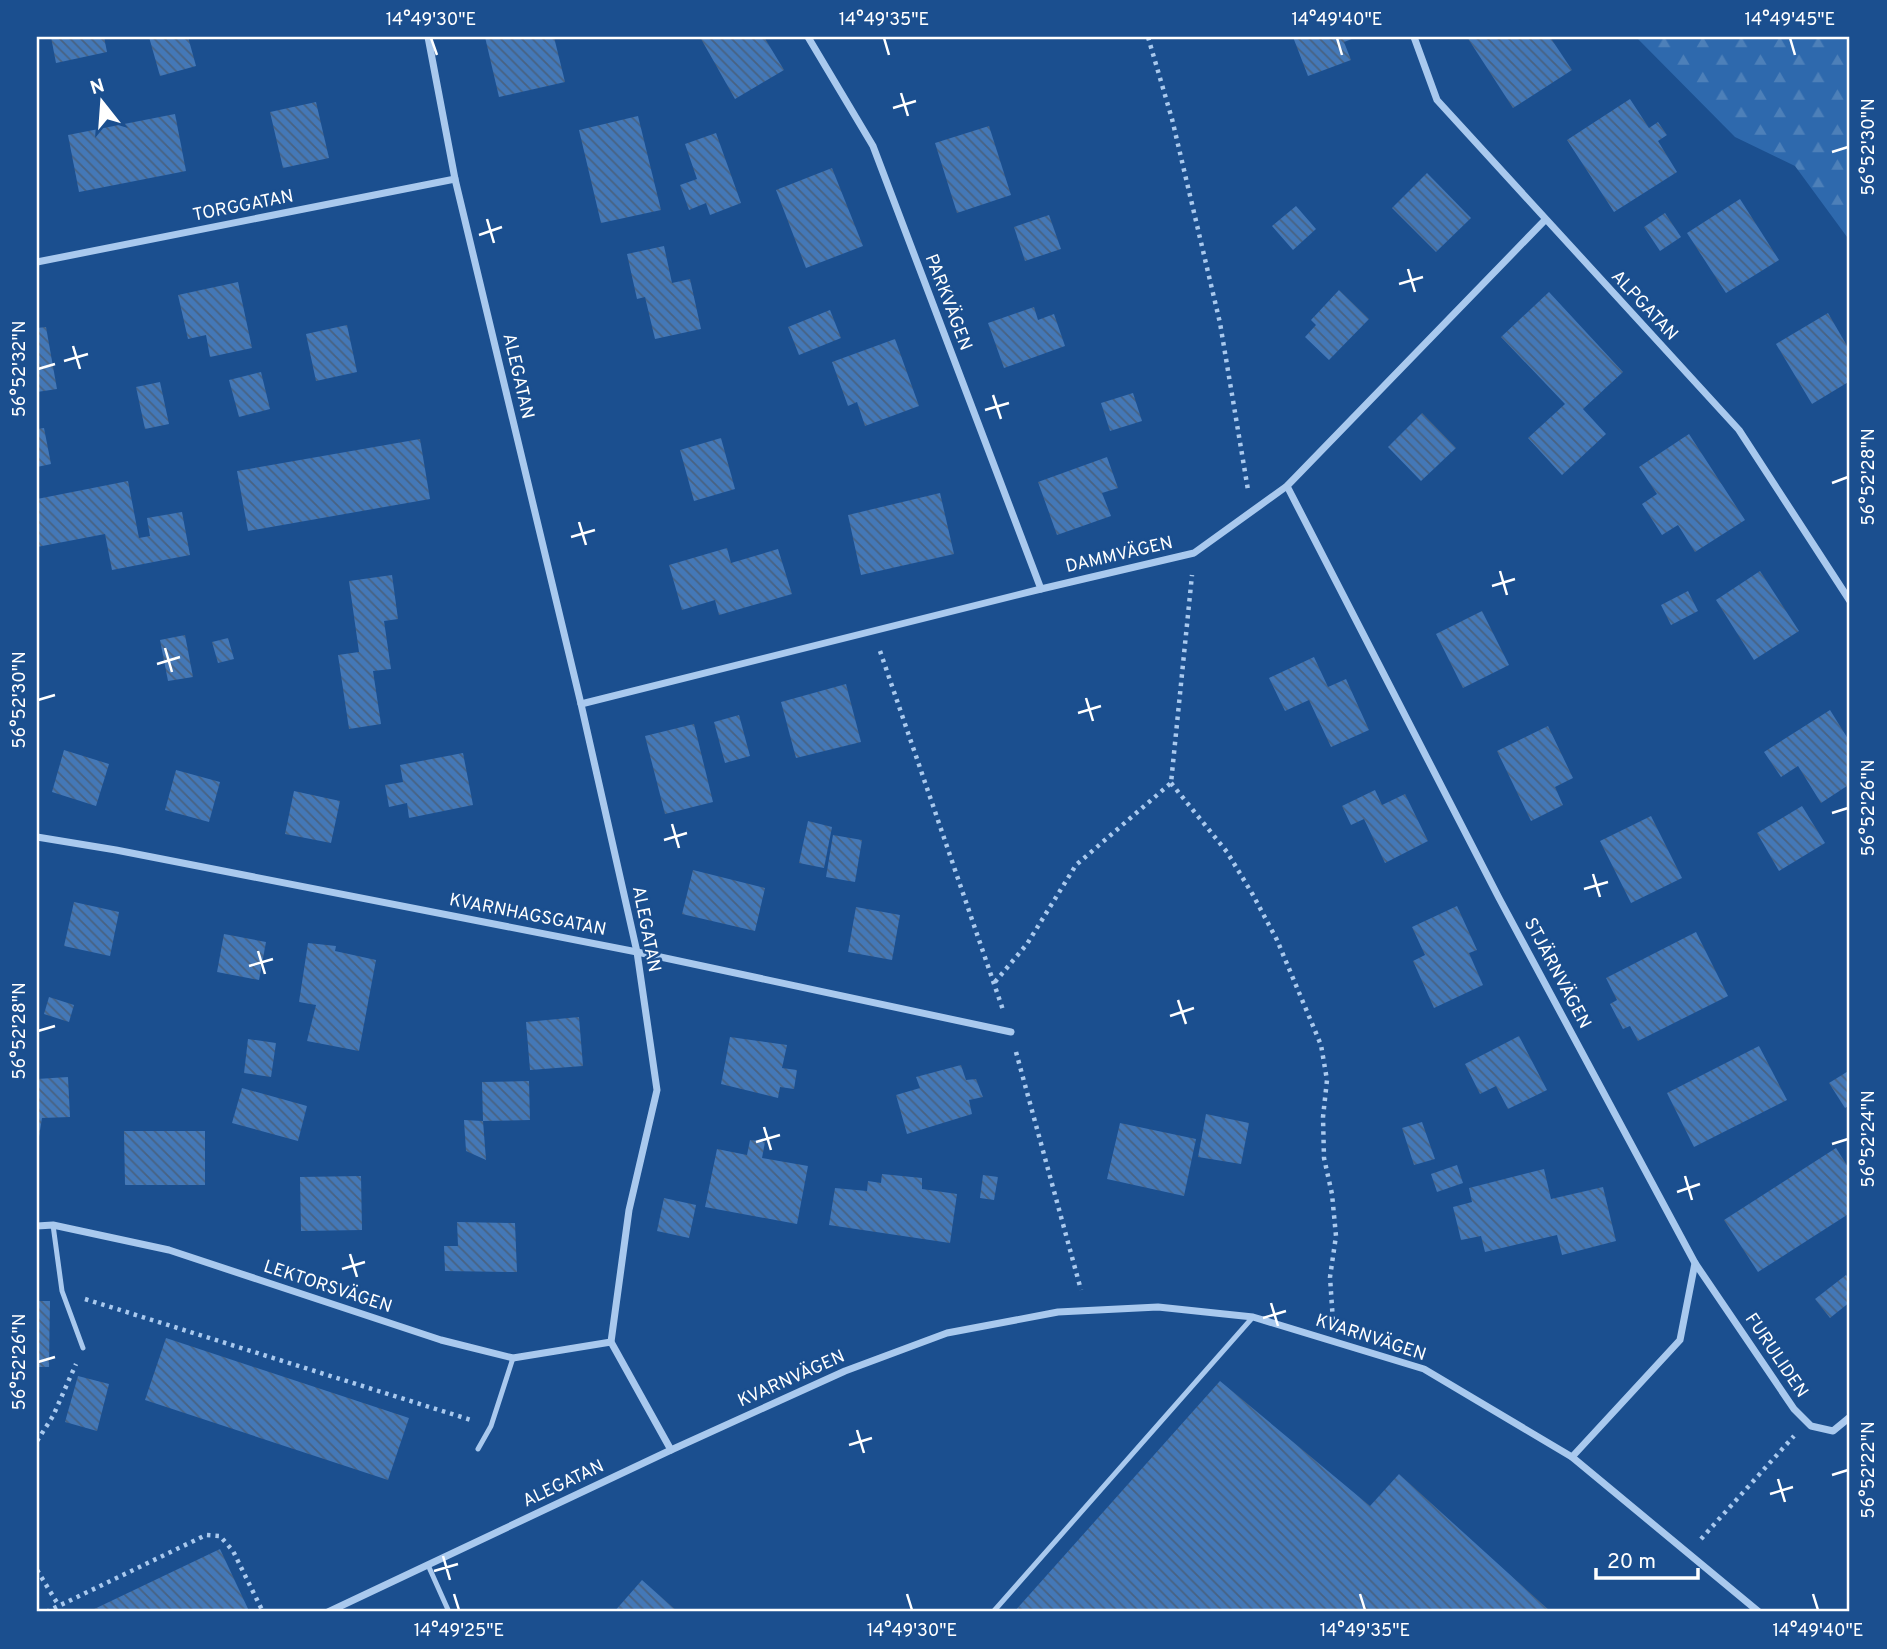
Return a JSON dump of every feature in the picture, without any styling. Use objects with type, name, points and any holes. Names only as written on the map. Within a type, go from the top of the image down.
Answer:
[{"type":"street","name":"ALEGATAN","points":[[428,37],[455,179],[581,704],[637,952],[657,1090],[629,1210],[611,1342]]},
{"type":"street","name":"PARKVÄGEN","points":[[808,37],[873,146],[1041,589]]},
{"type":"street","name":"ALPGATAN","points":[[1414,37],[1437,100],[1739,430],[1850,601]]},
{"type":"street","name":"TORGGATAN","points":[[37,262],[455,179]]},
{"type":"street","name":"DAMMVÄGEN","points":[[581,704],[1194,553],[1287,486],[1545,220]]},
{"type":"street","name":"STJÄRNVÄGEN","points":[[1287,486],[1499,898],[1695,1263]]},
{"type":"street","name":"KVARNHAGSGATAN","points":[[37,837],[116,850],[637,952],[1011,1032]]},
{"type":"street","name":"LEKTORSVÄGEN","points":[[37,1226],[53,1225],[169,1250],[441,1340],[513,1358],[611,1342]]},
{"type":"street","name":"FURULIDEN","points":[[1695,1263],[1794,1409],[1811,1426],[1833,1431],[1850,1418]]},
{"type":"street","points":[[1572,1457],[1680,1340],[1695,1263]]},
{"type":"street","name":"KVARNVÄGEN","points":[[671,1450],[845,1371],[947,1334],[1058,1312],[1158,1307],[1254,1317],[1424,1369],[1572,1457],[1759,1612]]},
{"type":"street","points":[[611,1342],[671,1450]]},
{"type":"street","name":"ALEGATAN","points":[[328,1612],[671,1450]]},
{"type":"lane","points":[[53,1225],[62,1291],[83,1348]]},
{"type":"lane","points":[[993,1612],[1254,1317]]},
{"type":"lane","points":[[478,1449],[491,1426],[513,1358]]},
{"type":"lane","points":[[428,1564],[449,1612]]},
{"type":"path","points":[[1147,37],[1172,119],[1220,323],[1252,511]]},
{"type":"path","points":[[994,982],[1027,944],[1076,865],[1171,783],[1194,553]]},
{"type":"path","points":[[873,631],[1011,1032],[1087,1311]]},
{"type":"path","points":[[1171,783],[1227,852],[1253,895],[1277,940],[1321,1045],[1327,1080],[1323,1117],[1324,1158],[1332,1194],[1336,1236],[1330,1277],[1334,1342]]},
{"type":"path","points":[[62,1291],[491,1426]]},
{"type":"path","points":[[37,1441],[53,1416],[83,1348]]},
{"type":"path","points":[[1689,1553],[1807,1421]]},
{"type":"path","points":[[46,1612],[206,1535],[220,1536],[233,1551],[263,1612]]},
{"type":"path","points":[[37,1570],[59,1606]]},
{"type":"green space","points":[[1636,37],[1850,37],[1850,241],[1795,166],[1735,137]]},
{"type":"building","points":[[51,37],[104,37],[107,52],[56,63]]},
{"type":"building","points":[[149,37],[188,37],[196,66],[160,76]]},
{"type":"building","points":[[485,37],[554,37],[565,82],[499,97]]},
{"type":"building","points":[[700,37],[764,37],[784,70],[735,99]]},
{"type":"building","points":[[1293,37],[1357,37],[1344,42],[1351,60],[1308,76]]},
{"type":"building","points":[[1467,37],[1550,37],[1572,70],[1513,108]]},
{"type":"building","points":[[1630,99],[1649,128],[1658,122],[1667,135],[1658,141],[1677,172],[1614,212],[1567,140]]},
{"type":"building","points":[[316,102],[329,158],[283,168],[270,112]]},
{"type":"building","points":[[175,114],[186,171],[79,192],[68,135]]},
{"type":"building","points":[[638,116],[661,210],[601,223],[579,130]]},
{"type":"building","points":[[989,126],[1011,195],[957,213],[935,143]]},
{"type":"building","points":[[716,133],[741,203],[710,215],[706,203],[689,210],[680,185],[697,179],[685,144]]},
{"type":"building","points":[[832,168],[863,246],[806,268],[776,190]]},
{"type":"building","points":[[1427,173],[1471,218],[1436,252],[1392,208]]},
{"type":"building","points":[[1740,199],[1779,260],[1726,293],[1687,233]]},
{"type":"building","points":[[1296,206],[1316,229],[1293,250],[1272,226]]},
{"type":"building","points":[[1665,213],[1681,237],[1660,251],[1644,227]]},
{"type":"building","points":[[1049,215],[1061,249],[1025,261],[1014,227]]},
{"type":"building","points":[[664,246],[672,283],[690,279],[701,329],[655,339],[645,297],[637,299],[627,254]]},
{"type":"building","points":[[238,282],[252,348],[210,357],[206,335],[188,339],[178,295]]},
{"type":"building","points":[[1339,290],[1369,319],[1329,360],[1305,337],[1316,325],[1311,320]]},
{"type":"building","points":[[1549,292],[1623,372],[1583,409],[1606,434],[1562,475],[1528,438],[1565,404],[1501,337]]},
{"type":"building","points":[[1034,307],[1038,320],[1054,314],[1065,346],[1004,368],[988,323]]},
{"type":"building","points":[[830,310],[841,338],[799,355],[788,327]]},
{"type":"building","points":[[1828,313],[1850,351],[1850,381],[1812,404],[1776,344]]},
{"type":"building","points":[[347,325],[357,372],[316,381],[306,334]]},
{"type":"building","points":[[46,327],[57,389],[37,392],[37,328]]},
{"type":"building","points":[[895,339],[919,406],[865,426],[857,402],[848,406],[832,362]]},
{"type":"building","points":[[261,372],[270,409],[239,417],[229,380]]},
{"type":"building","points":[[160,382],[169,424],[145,429],[136,387]]},
{"type":"building","points":[[1133,393],[1142,421],[1110,431],[1101,403]]},
{"type":"building","points":[[1422,413],[1456,448],[1421,481],[1388,447]]},
{"type":"building","points":[[44,428],[51,464],[37,467],[37,429]]},
{"type":"building","points":[[1689,434],[1745,520],[1695,552],[1678,525],[1662,535],[1642,504],[1657,494],[1639,467]]},
{"type":"building","points":[[721,438],[735,489],[694,501],[680,450]]},
{"type":"building","points":[[420,439],[430,499],[248,531],[237,471]]},
{"type":"building","points":[[1107,457],[1118,488],[1102,493],[1111,516],[1057,535],[1038,482]]},
{"type":"building","points":[[128,481],[139,538],[150,536],[147,518],[182,512],[190,555],[112,570],[105,534],[37,547],[37,499]]},
{"type":"building","points":[[940,493],[954,554],[861,575],[848,515]]},
{"type":"building","points":[[727,548],[731,563],[778,549],[792,594],[719,615],[715,600],[682,610],[669,565]]},
{"type":"building","points":[[1760,571],[1799,631],[1754,660],[1716,600]]},
{"type":"building","points":[[392,575],[398,619],[384,621],[391,669],[373,671],[381,724],[349,729],[338,655],[359,652],[349,581]]},
{"type":"building","points":[[1688,591],[1698,611],[1671,625],[1661,605]]},
{"type":"building","points":[[1482,611],[1509,665],[1463,688],[1436,634]]},
{"type":"building","points":[[185,635],[193,677],[168,681],[160,640]]},
{"type":"building","points":[[228,638],[234,659],[218,663],[212,642]]},
{"type":"building","points":[[1314,657],[1328,687],[1346,679],[1369,730],[1331,747],[1309,700],[1285,711],[1269,678]]},
{"type":"building","points":[[846,684],[861,742],[796,758],[781,702]]},
{"type":"building","points":[[1830,710],[1850,742],[1850,784],[1821,803],[1798,766],[1781,777],[1764,752]]},
{"type":"building","points":[[739,715],[750,756],[725,763],[714,722]]},
{"type":"building","points":[[694,724],[713,802],[665,814],[645,736]]},
{"type":"building","points":[[1548,726],[1573,778],[1555,787],[1563,805],[1531,821],[1497,751]]},
{"type":"building","points":[[64,750],[109,764],[96,806],[52,792]]},
{"type":"building","points":[[463,753],[473,805],[409,818],[407,803],[389,807],[385,785],[403,782],[400,765]]},
{"type":"building","points":[[176,770],[220,782],[209,822],[165,810]]},
{"type":"building","points":[[1375,790],[1382,805],[1405,794],[1428,841],[1385,863],[1364,819],[1351,825],[1342,806]]},
{"type":"building","points":[[294,791],[340,801],[331,843],[285,834]]},
{"type":"building","points":[[1802,806],[1825,843],[1779,871],[1757,833]]},
{"type":"building","points":[[1651,816],[1682,878],[1631,903],[1600,841]]},
{"type":"building","points":[[808,821],[832,827],[824,868],[799,863]]},
{"type":"building","points":[[833,835],[862,840],[855,882],[826,877]]},
{"type":"building","points":[[693,870],[765,888],[755,931],[682,914]]},
{"type":"building","points":[[74,902],[119,912],[110,956],[64,946]]},
{"type":"building","points":[[1457,906],[1477,950],[1469,953],[1483,985],[1434,1008],[1413,961],[1425,955],[1412,927]]},
{"type":"building","points":[[856,907],[900,915],[892,960],[848,952]]},
{"type":"building","points":[[1696,932],[1728,996],[1638,1041],[1630,1026],[1623,1029],[1610,1004],[1617,1000],[1606,978]]},
{"type":"building","points":[[224,934],[266,942],[259,980],[217,972]]},
{"type":"building","points":[[308,943],[336,946],[335,951],[376,960],[359,1051],[307,1041],[316,1005],[299,1002]]},
{"type":"building","points":[[49,997],[74,1005],[69,1022],[44,1014]]},
{"type":"building","points":[[579,1017],[583,1066],[530,1070],[526,1022]]},
{"type":"building","points":[[1519,1036],[1547,1090],[1508,1109],[1496,1086],[1480,1094],[1465,1064]]},
{"type":"building","points":[[730,1037],[787,1045],[782,1068],[797,1070],[794,1089],[780,1087],[778,1098],[721,1084]]},
{"type":"building","points":[[248,1039],[276,1043],[271,1077],[244,1073]]},
{"type":"building","points":[[1759,1046],[1787,1100],[1694,1147],[1667,1093]]},
{"type":"building","points":[[961,1065],[966,1080],[976,1079],[983,1097],[969,1100],[972,1114],[907,1134],[896,1095],[920,1088],[916,1077]]},
{"type":"building","points":[[1850,1070],[1850,1105],[1845,1108],[1829,1083]]},
{"type":"building","points":[[68,1077],[70,1117],[42,1118],[37,1149],[37,1079]]},
{"type":"building","points":[[529,1081],[530,1120],[483,1121],[482,1082]]},
{"type":"building","points":[[242,1088],[307,1106],[298,1141],[232,1123]]},
{"type":"building","points":[[1206,1114],[1249,1123],[1241,1164],[1198,1157]]},
{"type":"building","points":[[464,1120],[483,1121],[486,1160],[466,1151]]},
{"type":"building","points":[[1422,1122],[1435,1159],[1414,1165],[1402,1128]]},
{"type":"building","points":[[1120,1123],[1196,1139],[1184,1196],[1107,1179]]},
{"type":"building","points":[[124,1131],[205,1131],[205,1185],[125,1185]]},
{"type":"building","points":[[750,1140],[765,1142],[762,1158],[808,1166],[797,1224],[705,1207],[717,1149],[747,1155]]},
{"type":"building","points":[[1836,1148],[1850,1170],[1850,1213],[1758,1272],[1724,1220]]},
{"type":"building","points":[[1457,1165],[1463,1183],[1437,1192],[1431,1174]]},
{"type":"building","points":[[1544,1169],[1551,1199],[1603,1187],[1616,1241],[1562,1255],[1557,1235],[1485,1252],[1481,1236],[1461,1240],[1453,1207],[1472,1202],[1469,1188]]},
{"type":"building","points":[[882,1174],[922,1178],[922,1189],[957,1194],[950,1243],[829,1225],[835,1188],[867,1191],[868,1181],[881,1183]]},
{"type":"building","points":[[983,1175],[998,1177],[994,1200],[980,1198]]},
{"type":"building","points":[[361,1176],[362,1230],[301,1231],[300,1177]]},
{"type":"building","points":[[664,1198],[696,1205],[689,1238],[657,1231]]},
{"type":"building","points":[[457,1222],[515,1223],[517,1272],[445,1271],[444,1246],[458,1246]]},
{"type":"building","points":[[1846,1275],[1850,1280],[1850,1302],[1830,1318],[1815,1299]]},
{"type":"building","points":[[37,1301],[50,1301],[49,1367],[37,1367]]},
{"type":"building","points":[[166,1338],[409,1418],[388,1480],[145,1400]]},
{"type":"building","points":[[78,1376],[109,1384],[97,1431],[65,1422]]},
{"type":"building","points":[[1220,1381],[1370,1506],[1399,1474],[1551,1612],[1014,1612]]},
{"type":"building","points":[[220,1549],[249,1611],[88,1612]]},
{"type":"building","points":[[642,1580],[678,1612],[614,1612]]}]
